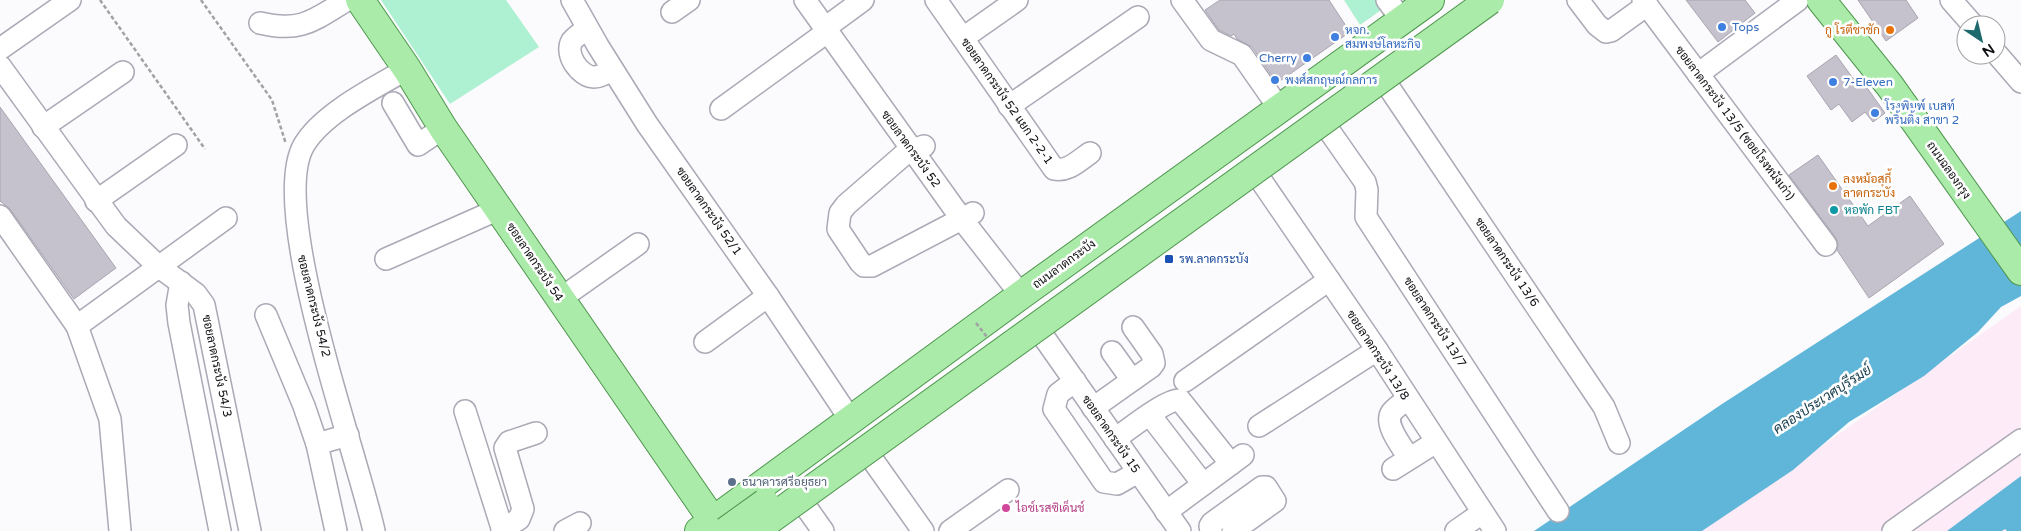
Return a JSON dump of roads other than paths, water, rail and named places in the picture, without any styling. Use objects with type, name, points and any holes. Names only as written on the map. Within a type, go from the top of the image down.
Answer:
[{"type":"main road","name":"ซอยลาดกระบัง 54","points":[[360,0],[407,69],[443,128],[714,529]]},
{"type":"main road","name":"ถนนลาดกระบัง","points":[[714,529],[850,419],[1279,108],[1395,10],[1430,0]]},
{"type":"main road","points":[[714,529],[1460,0]]},
{"type":"main road","points":[[754,531],[1490,0]]},
{"type":"main road","points":[[772,531],[1507,0]]},
{"type":"main road","name":"ถนนฉลองกรุง","points":[[1821,0],[1890,86],[2021,271]]},
{"type":"street","points":[[0,49],[70,0]]},
{"type":"street","points":[[260,23],[280,28],[298,26],[347,0]]},
{"type":"street","name":"ซอยลาดกระบัง 52/1","points":[[572,0],[612,69],[850,419]]},
{"type":"street","name":"ซอยลาดกระบัง 52","points":[[805,0],[831,26],[967,215],[1026,292]]},
{"type":"street","name":"ซอยลาดกระบัง 52","points":[[820,0],[831,26]]},
{"type":"street","points":[[720,109],[864,0]]},
{"type":"street","name":"ซอยลาดกระบัง 52 แยก 2-2-1","points":[[936,0],[1054,169],[1062,171],[1067,169],[1090,153]]},
{"type":"street","points":[[963,38],[1017,0]]},
{"type":"street","points":[[1578,0],[1597,25],[1606,32],[1611,31],[1645,3]]},
{"type":"street","points":[[1698,74],[1798,0]]},
{"type":"street","points":[[1951,0],[1964,15]]},
{"type":"street","points":[[1191,3],[1211,40],[1242,55],[1279,108]]},
{"type":"street","name":"ซอยลาดกระบัง 13/5 (ซอยโรงหนังเก่า)","points":[[1645,3],[1826,245]]},
{"type":"street","points":[[1009,106],[1138,17]]},
{"type":"street","points":[[587,28],[572,42],[571,54],[576,66],[584,74],[592,77],[600,76],[612,69]]},
{"type":"street","points":[[2006,65],[2021,82]]},
{"type":"street","name":"ซอยลาดกระบัง 54/3","points":[[0,66],[96,201],[116,226],[158,266],[196,294],[207,313],[250,531]]},
{"type":"street","name":"ซอยลาดกระบัง 54/2","points":[[374,531],[306,281],[297,232],[296,181],[299,158],[304,144],[334,114],[407,69]]},
{"type":"street","points":[[43,127],[123,72]]},
{"type":"street","name":"ซอยลาดกระบัง 13/6","points":[[1388,86],[1604,407],[1619,443]]},
{"type":"street","points":[[393,103],[418,145],[443,128]]},
{"type":"street","name":"ซอยลาดกระบัง 13/7","points":[[1328,129],[1365,182],[1367,190],[1366,218],[1558,511]]},
{"type":"street","points":[[96,201],[176,145]]},
{"type":"street","points":[[918,148],[846,205],[840,213],[838,228],[860,262],[864,266],[872,266],[967,215]]},
{"type":"street","name":"ซอยลาดกระบัง 13/8","points":[[1260,180],[1377,350],[1407,399],[1495,531]]},
{"type":"street","points":[[386,259],[499,209]]},
{"type":"street","points":[[0,216],[77,326],[110,419],[120,531]]},
{"type":"street","points":[[77,326],[226,218]]},
{"type":"street","points":[[560,299],[638,244]]},
{"type":"street","points":[[1185,381],[1329,280]]},
{"type":"street","points":[[181,282],[176,305],[220,531]]},
{"type":"street","points":[[705,342],[768,296]]},
{"type":"street","points":[[266,315],[301,398],[316,444],[336,531]]},
{"type":"street","points":[[1093,408],[1154,363],[1152,354],[1133,326]]},
{"type":"street","name":"ซอยลาดกระบัง 15","points":[[1043,336],[1180,531]]},
{"type":"street","points":[[1259,426],[1377,350]]},
{"type":"street","points":[[1112,352],[1132,380]]},
{"type":"street","points":[[1075,381],[1058,394],[1054,409],[1104,482],[1118,484],[1138,472]]},
{"type":"street","points":[[1407,399],[1391,412],[1390,418],[1401,464],[1436,442]]},
{"type":"street","points":[[1116,439],[1150,415],[1176,400],[1180,400],[1237,459],[1166,512]]},
{"type":"street","points":[[465,411],[503,530],[519,519],[522,509],[505,448],[509,442],[536,433]]},
{"type":"street","points":[[1150,415],[1203,484]]},
{"type":"street","points":[[316,444],[348,435]]},
{"type":"street","points":[[1893,531],[2021,440]]},
{"type":"street","points":[[872,459],[923,531]]},
{"type":"street","points":[[1212,531],[1210,526],[1212,523],[1262,487],[1266,487],[1275,501],[1233,531]]},
{"type":"street","points":[[950,531],[1008,490]]},
{"type":"street","points":[[806,506],[824,531]]},
{"type":"street","points":[[1456,531],[1482,512]]},
{"type":"water","name":"คลองประเวศบุรีรมย์","points":[[2021,211],[2021,296],[2001,307],[1978,332],[1924,376],[1849,422],[1793,470],[1702,531],[1534,531],[1722,404]]},
{"type":"water","points":[[2021,476],[2021,531],[2007,531],[2005,529],[2002,531],[1947,531]]},
{"type":"place","name":"Tops","points":[[1722,27]]},
{"type":"place","name":"กู โรตีชาชัก","points":[[1890,30]]},
{"type":"place","name":"หจก. สมพงษ์โลหะกิจ","points":[[1335,37]]},
{"type":"place","name":"Cherry","points":[[1307,58]]},
{"type":"place","name":"พงศ์สกฤษณ์กลการ","points":[[1275,80]]},
{"type":"place","name":"7-Eleven","points":[[1833,82]]},
{"type":"place","name":"โรงพิมพ์ เบสท์ พริ้นติ้ง สาขา 2","points":[[1875,113]]},
{"type":"place","name":"ลงหม้อสุกี้ ลาดกระบัง","points":[[1833,186]]},
{"type":"place","name":"หอพัก FBT","points":[[1834,210]]},
{"type":"place","name":"รพ.ลาดกระบัง","points":[[1169,259]]},
{"type":"place","name":"ธนาคารศรีอยุธยา","points":[[732,482]]},
{"type":"place","name":"ไอช์เรสซิเด็นช์","points":[[1006,508]]}]
